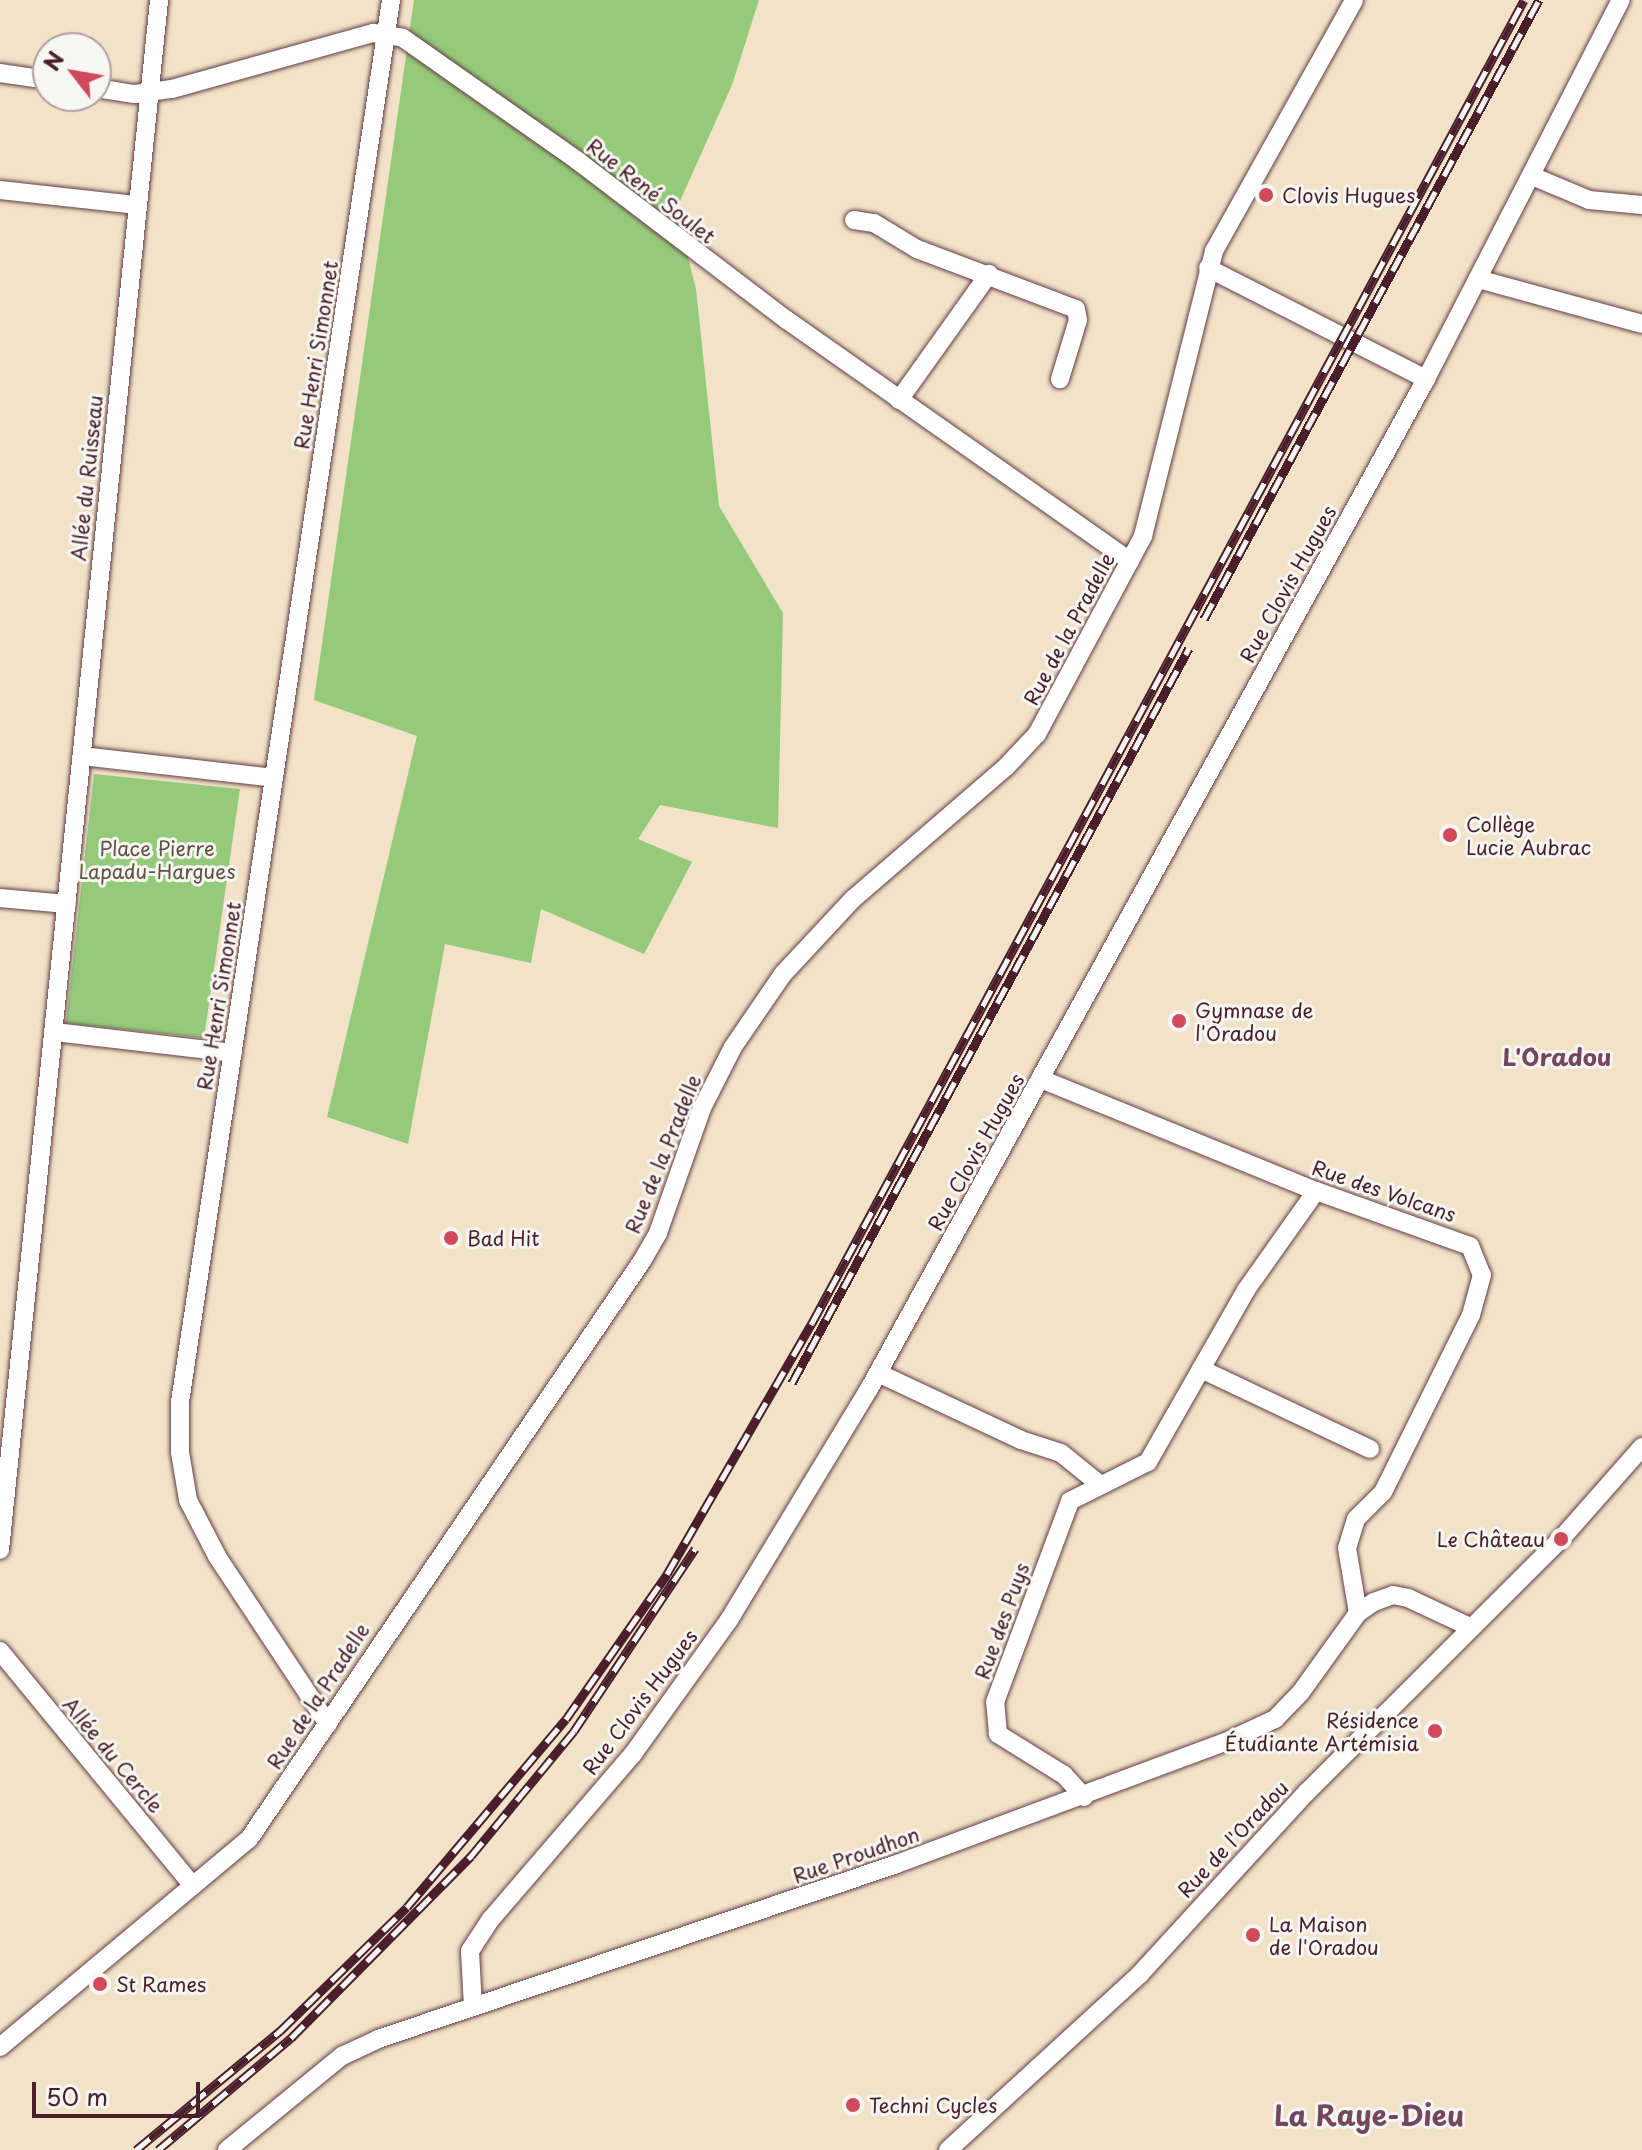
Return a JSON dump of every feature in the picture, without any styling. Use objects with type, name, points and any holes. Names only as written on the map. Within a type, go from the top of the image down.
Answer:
[{"type":"street","name":"Allée du Ruisseau","points":[[0,1550],[55,1032],[146,92],[159,0]]},
{"type":"street","name":"Rue Henri Simonnet","points":[[328,1724],[217,1556],[188,1500],[180,1452],[180,1402],[391,0]]},
{"type":"street","name":"Rue de la Pradelle","points":[[0,2047],[249,1839],[328,1724],[400,1610],[642,1261],[658,1233],[702,1108],[748,1024],[819,932],[1022,751],[1052,711],[1130,561],[1152,507],[1208,268],[1354,0]]},
{"type":"street","name":"Rue Clovis Hugues","points":[[473,2007],[470,1951],[633,1754],[720,1632],[878,1373],[1426,379],[1621,0]]},
{"type":"street","points":[[112,89],[146,92],[373,33],[386,35]]},
{"type":"street","name":"Rue René Soulet","points":[[386,35],[403,38],[578,161],[899,400],[1130,561]]},
{"type":"street","points":[[0,73],[32,78]]},
{"type":"street","points":[[1532,176],[1589,200],[1642,205]]},
{"type":"street","points":[[0,190],[135,205]]},
{"type":"street","points":[[854,220],[874,223],[917,249],[1076,309],[1078,320],[1060,379]]},
{"type":"street","points":[[1208,268],[1426,379]]},
{"type":"street","points":[[899,400],[989,274]]},
{"type":"street","points":[[1478,279],[1642,324]]},
{"type":"street","points":[[82,756],[274,778]]},
{"type":"street","points":[[0,898],[67,904]]},
{"type":"street","points":[[55,1032],[233,1053]]},
{"type":"street","name":"Rue des Volcans","points":[[1041,1079],[1316,1191],[1470,1246],[1482,1275],[1471,1315],[1383,1492],[1356,1519],[1347,1548],[1358,1613]]},
{"type":"street","name":"Rue des Puys","points":[[1084,1797],[1064,1775],[998,1734],[995,1702],[1070,1501],[1098,1483],[1148,1462],[1246,1290],[1316,1191]]},
{"type":"street","points":[[1201,1369],[1370,1449]]},
{"type":"street","points":[[878,1373],[1021,1440],[1061,1453],[1098,1483]]},
{"type":"street","name":"Rue de l'Oradou","points":[[948,2150],[1140,1974],[1307,1792],[1561,1539],[1642,1447]]},
{"type":"street","name":"Rue Proudhon","points":[[227,2150],[342,2056],[473,2007],[1084,1797],[1275,1719],[1301,1692],[1358,1613],[1393,1595],[1446,1612],[1470,1627]]},
{"type":"street","name":"Allée du Cercle","points":[[0,1651],[193,1886]]},
{"type":"green space","points":[[414,0],[759,0],[732,85],[676,210],[696,289],[719,506],[783,613],[778,828],[660,805],[638,839],[692,862],[644,954],[541,909],[531,963],[445,944],[408,1144],[327,1117],[417,736],[314,700]]},
{"type":"green space","name":"Place Pierre Lapadu-Hargues","points":[[94,774],[240,789],[204,1038],[66,1023]]},
{"type":"railway","points":[[136,2150],[280,2031],[407,1907],[566,1719],[667,1574],[812,1323],[1524,0]]},
{"type":"railway","points":[[1204,619],[1539,0]]},
{"type":"railway","points":[[792,1383],[1189,648]]},
{"type":"railway","points":[[158,2150],[291,2038],[471,1856],[574,1731],[695,1549]]},
{"type":"place","name":"Clovis Hugues","points":[[1266,195]]},
{"type":"place","name":"Collège Lucie Aubrac","points":[[1450,835]]},
{"type":"place","name":"Gymnase de l'Oradou","points":[[1179,1021]]},
{"type":"place","name":"Bad Hit","points":[[451,1238]]},
{"type":"place","name":"Le Château","points":[[1561,1539]]},
{"type":"place","name":"Résidence Étudiante Artémisia","points":[[1435,1731]]},
{"type":"place","name":"La Maison de l'Oradou","points":[[1253,1935]]},
{"type":"place","name":"St Rames","points":[[100,1984]]},
{"type":"place","name":"Techni Cycles","points":[[853,2105]]},
{"type":"district","name":"L'Oradou","points":[[1557,1057]]},
{"type":"district","name":"La Raye-Dieu","points":[[1369,2115]]}]
